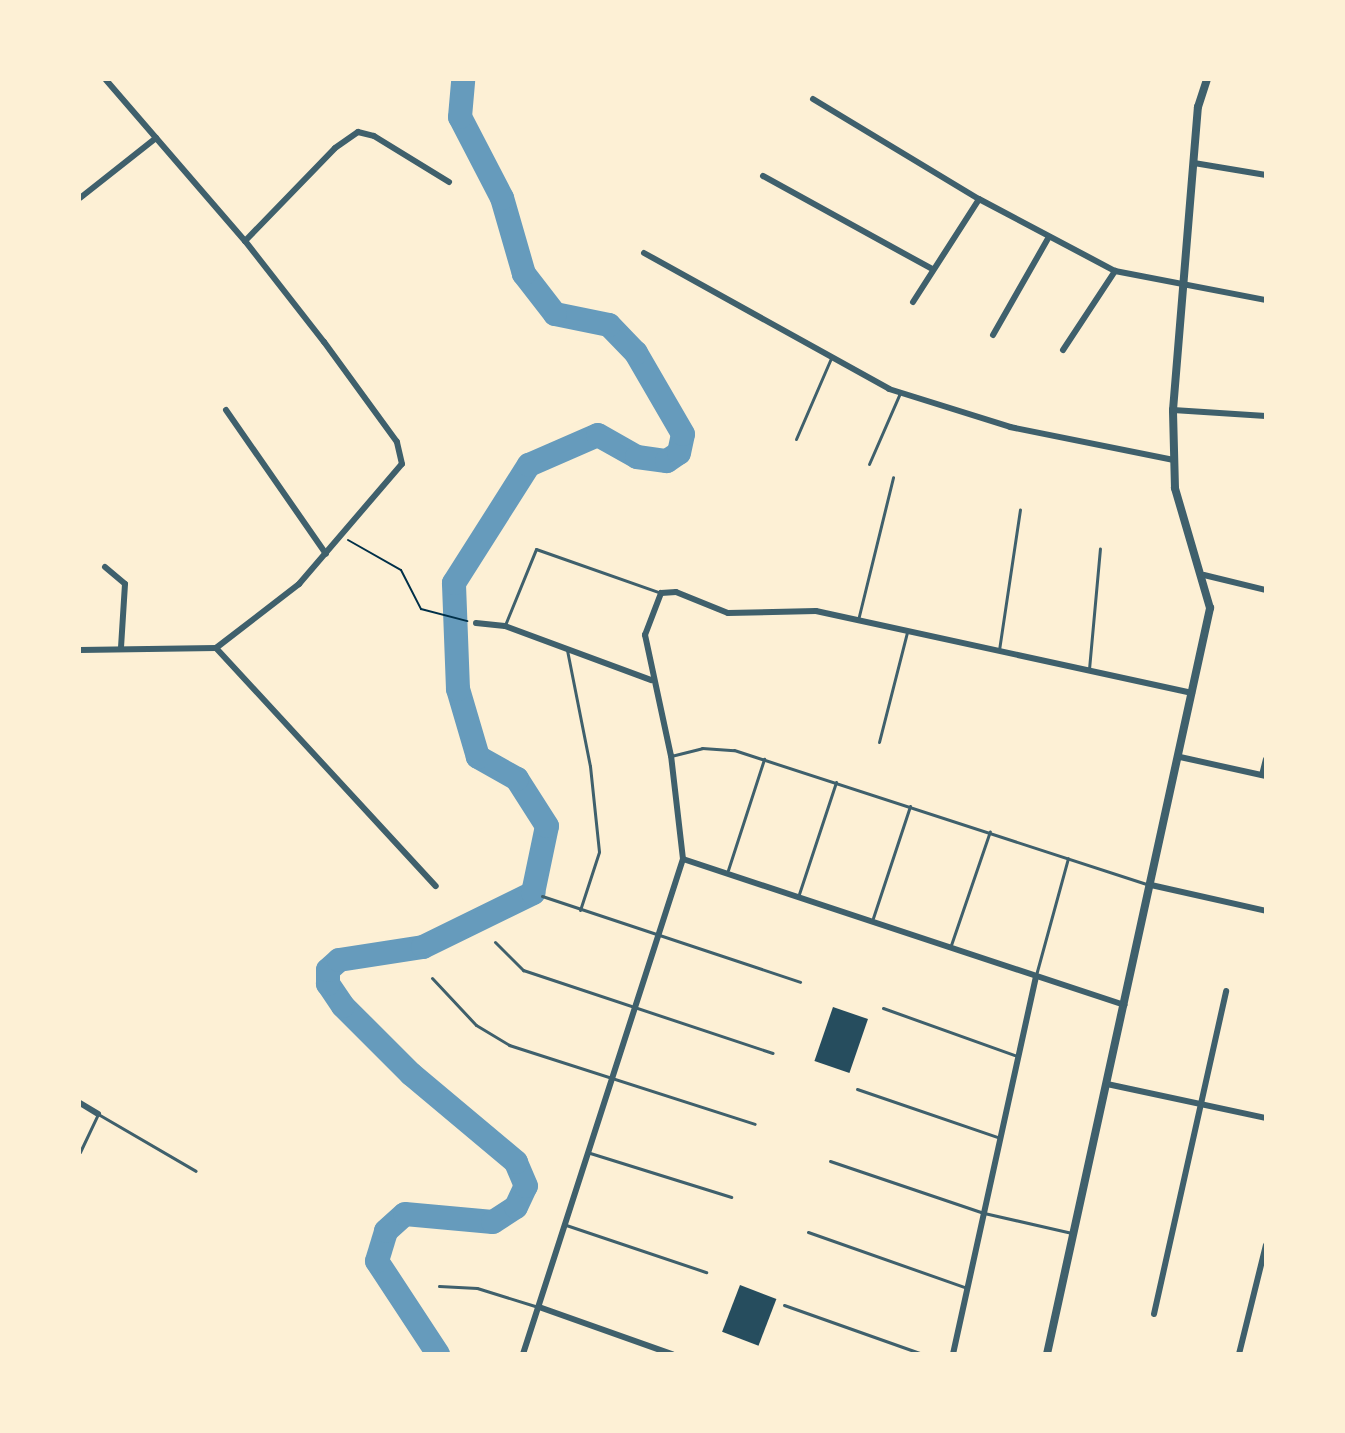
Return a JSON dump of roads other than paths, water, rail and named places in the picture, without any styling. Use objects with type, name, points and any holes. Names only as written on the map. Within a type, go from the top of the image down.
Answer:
[{"type":"street","points":[[80,650],[216,648],[263,615],[326,554],[402,464],[403,453],[245,241],[106,80]]},
{"type":"street","points":[[1047,1353],[1180,757],[1210,608],[1204,576],[1181,512],[1174,460],[1173,410],[1181,286],[1194,163],[1207,80]]},
{"type":"street","points":[[813,99],[979,199],[1114,271],[1181,286],[1266,300]]},
{"type":"street","points":[[245,241],[334,148],[358,132],[374,135],[449,182]]},
{"type":"street","points":[[80,198],[156,138]]},
{"type":"street","points":[[1194,163],[1266,175]]},
{"type":"street","points":[[763,176],[932,269]]},
{"type":"street","points":[[913,302],[932,269],[979,199]]},
{"type":"street","points":[[993,334],[1049,237]]},
{"type":"street","points":[[644,253],[831,358],[900,393],[1010,427],[1174,460]]},
{"type":"street","points":[[1063,350],[1114,271]]},
{"type":"street","points":[[226,410],[326,554]]},
{"type":"street","points":[[1173,410],[1266,416]]},
{"type":"street","points":[[105,567],[125,584],[121,648]]},
{"type":"street","points":[[1204,576],[1266,590]]},
{"type":"street","points":[[523,1353],[662,936],[683,859],[671,756],[651,680],[645,635],[661,593],[676,592],[728,613],[816,611],[1192,693]]},
{"type":"street","points":[[476,623],[505,626],[651,680]]},
{"type":"street","points":[[216,648],[436,886]]},
{"type":"street","points":[[1180,757],[1264,775],[1266,759]]},
{"type":"street","points":[[683,859],[728,870],[951,945],[1036,977],[1125,1005]]},
{"type":"street","points":[[1151,885],[1266,911]]},
{"type":"street","points":[[953,1353],[1036,977]]},
{"type":"street","points":[[1154,1314],[1226,991]]},
{"type":"street","points":[[1107,1084],[1266,1118]]},
{"type":"street","points":[[80,1103],[99,1114]]},
{"type":"street","points":[[1239,1353],[1266,1245]]},
{"type":"street","points":[[539,1308],[672,1353]]},
{"type":"lane","points":[[796,439],[831,358]]},
{"type":"lane","points":[[869,464],[900,393]]},
{"type":"lane","points":[[858,620],[893,477]]},
{"type":"lane","points":[[999,650],[1020,510]]},
{"type":"lane","points":[[1089,669],[1100,548]]},
{"type":"lane","points":[[505,626],[536,549],[661,593]]},
{"type":"lane","points":[[879,742],[908,630]]},
{"type":"lane","points":[[567,649],[598,842],[580,910]]},
{"type":"lane","points":[[671,756],[702,748],[764,759],[1151,885]]},
{"type":"lane","points":[[728,870],[764,759]]},
{"type":"lane","points":[[799,894],[836,782]]},
{"type":"lane","points":[[873,918],[910,806]]},
{"type":"lane","points":[[951,945],[990,831]]},
{"type":"lane","points":[[1036,977],[1068,858]]},
{"type":"lane","points":[[542,896],[800,981]]},
{"type":"lane","points":[[495,942],[523,970],[637,1010],[773,1053]]},
{"type":"lane","points":[[432,978],[476,1026],[509,1045],[755,1124]]},
{"type":"lane","points":[[883,1008],[1019,1056]]},
{"type":"lane","points":[[857,1089],[1000,1138]]},
{"type":"lane","points":[[80,1152],[99,1114],[196,1171]]},
{"type":"lane","points":[[590,1153],[731,1197]]},
{"type":"lane","points":[[830,1161],[984,1213],[1074,1233]]},
{"type":"lane","points":[[566,1225],[706,1272]]},
{"type":"lane","points":[[807,1232],[968,1288]]},
{"type":"lane","points":[[439,1286],[477,1288],[539,1308]]},
{"type":"lane","points":[[784,1305],[922,1353]]},
{"type":"waterway","points":[[438,1354],[377,1261],[386,1231],[405,1214],[493,1222],[516,1207],[526,1186],[516,1162],[411,1074],[343,1006],[328,984],[328,970],[339,960],[423,947],[533,893],[547,826],[517,779],[478,757],[458,689],[454,583],[529,465],[598,435],[637,457],[667,461],[679,453],[683,434],[636,353],[609,325],[555,314],[524,274],[502,198],[460,117],[463,80]]}]
